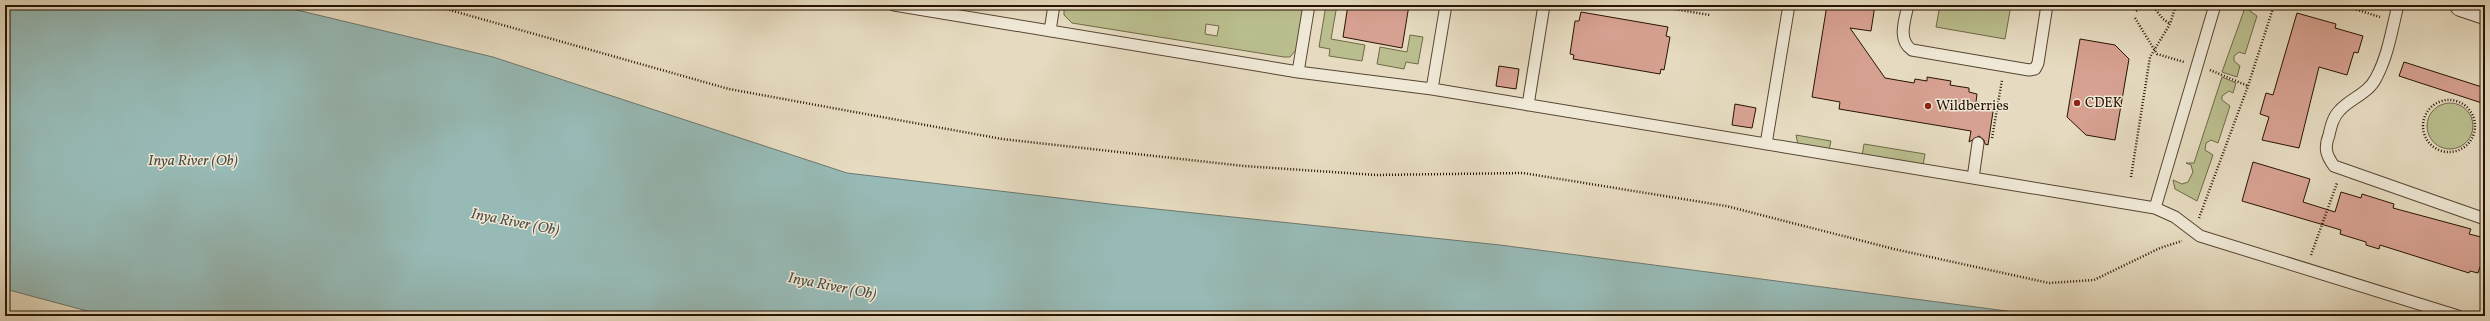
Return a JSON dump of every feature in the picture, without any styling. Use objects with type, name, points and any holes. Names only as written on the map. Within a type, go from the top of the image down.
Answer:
[{"type":"street","points":[[2460,5],[2485,12]]},
{"type":"lane","points":[[894,5],[1298,72],[1432,89],[2155,208],[2175,217],[2196,234],[2458,316]]},
{"type":"lane","points":[[1050,31],[1054,5]]},
{"type":"lane","points":[[1298,72],[1309,5]]},
{"type":"lane","points":[[1432,89],[1446,5]]},
{"type":"lane","points":[[1528,105],[1544,5]]},
{"type":"lane","points":[[1766,144],[1789,5]]},
{"type":"lane","points":[[1908,5],[1902,39],[1904,46],[1912,50],[2004,66],[2035,69],[2048,5]]},
{"type":"lane","points":[[2155,208],[2215,5]]},
{"type":"lane","points":[[2398,5],[2382,67],[2376,80],[2368,90],[2339,111],[2333,121],[2325,145],[2327,157],[2334,166],[2485,219]]},
{"type":"lane","points":[[1973,178],[1978,143]]},
{"type":"path","points":[[432,5],[729,89],[1002,139],[1283,169],[1376,175],[1523,173],[1726,206],[1894,249],[2049,283],[2094,280],[2160,248],[2196,234],[2248,86],[2274,5]]},
{"type":"path","points":[[1649,5],[1710,15]]},
{"type":"path","points":[[1668,8],[1671,5]]},
{"type":"path","points":[[2136,11],[2144,5]]},
{"type":"path","points":[[2152,5],[2163,19],[2170,24]]},
{"type":"path","points":[[2130,177],[2150,57],[2170,24],[2176,5]]},
{"type":"path","points":[[2342,5],[2394,21]]},
{"type":"path","points":[[1992,140],[2004,66]]},
{"type":"path","points":[[2448,100],[2465,105],[2471,111],[2476,127],[2470,143],[2455,152],[2447,152],[2432,146],[2424,130],[2424,122],[2430,110],[2440,102],[2448,100]]},
{"type":"path","points":[[2306,269],[2342,168]]},
{"type":"path","points":[[2479,316],[2485,298]]},
{"type":"green space","points":[[1064,5],[1304,5],[1296,50],[1290,57],[1072,23],[1064,15]],"holes":[[[1206,24],[1219,26],[1217,36],[1205,34]]]},
{"type":"green space","points":[[1326,5],[1337,5],[1331,39],[1365,45],[1362,61],[1329,56],[1330,49],[1319,47]]},
{"type":"green space","points":[[1940,5],[2011,5],[2005,39],[1936,27]]},
{"type":"green space","points":[[2246,5],[2251,5],[2250,11],[2257,16],[2245,54],[2239,52],[2234,56],[2234,61],[2240,66],[2237,77],[2222,72]]},
{"type":"green space","points":[[1410,35],[1423,37],[1418,64],[1406,62],[1404,69],[1377,64],[1380,47],[1407,52]]},
{"type":"green space","points":[[2222,77],[2236,83],[2233,93],[2229,91],[2222,96],[2222,100],[2230,106],[2218,143],[2211,140],[2206,143],[2205,150],[2213,155],[2197,201],[2175,189],[2173,180],[2182,184],[2188,182],[2193,172],[2191,165],[2186,163],[2194,163]]},
{"type":"green space","points":[[2450,103],[2463,107],[2469,113],[2473,126],[2469,139],[2463,145],[2450,149],[2437,145],[2431,139],[2427,126],[2431,113],[2437,107]]},
{"type":"green space","points":[[1796,135],[1831,141],[1829,150],[1798,145]]},
{"type":"green space","points":[[1864,144],[1925,154],[1923,166],[1862,156]]},
{"type":"water","name":"Inya River (Ob)","points":[[5,5],[276,5],[493,57],[847,173],[1118,205],[1500,245],[2045,316],[106,316],[5,289]]},
{"type":"building","points":[[1348,5],[1409,5],[1402,48],[1343,37]]},
{"type":"building","points":[[1827,5],[1875,5],[1871,31],[1850,28],[1885,78],[1914,83],[1915,79],[1927,81],[1927,77],[1951,81],[1950,85],[1969,88],[1969,92],[1977,94],[1976,102],[1994,105],[1988,145],[1985,144],[1984,140],[1979,136],[1969,142],[1971,131],[1839,109],[1840,102],[1812,97]]},
{"type":"building","points":[[1581,12],[1668,27],[1666,36],[1670,37],[1664,70],[1661,69],[1660,74],[1573,59],[1574,55],[1570,54],[1575,21],[1579,21]]},
{"type":"building","points":[[2297,13],[2336,24],[2335,28],[2363,36],[2358,53],[2354,52],[2347,75],[2319,67],[2299,148],[2262,140],[2269,117],[2260,114],[2266,93],[2273,95]]},
{"type":"building","points":[[2080,39],[2115,45],[2129,59],[2115,140],[2086,135],[2067,117]]},
{"type":"building","points":[[2404,62],[2485,88],[2485,104],[2399,76]]},
{"type":"building","points":[[1499,66],[1519,69],[1516,89],[1496,86]]},
{"type":"building","points":[[1735,104],[1756,108],[1752,128],[1732,125]]},
{"type":"building","points":[[2253,162],[2310,179],[2303,202],[2335,212],[2341,192],[2361,198],[2362,194],[2394,204],[2393,208],[2471,229],[2469,234],[2485,238],[2485,252],[2478,273],[2470,271],[2469,273],[2380,245],[2379,249],[2366,245],[2366,242],[2340,234],[2341,230],[2242,201]]},
{"type":"place","name":"CDEK","points":[[2077,103]]},
{"type":"place","name":"Wildberries","points":[[1928,106]]}]
